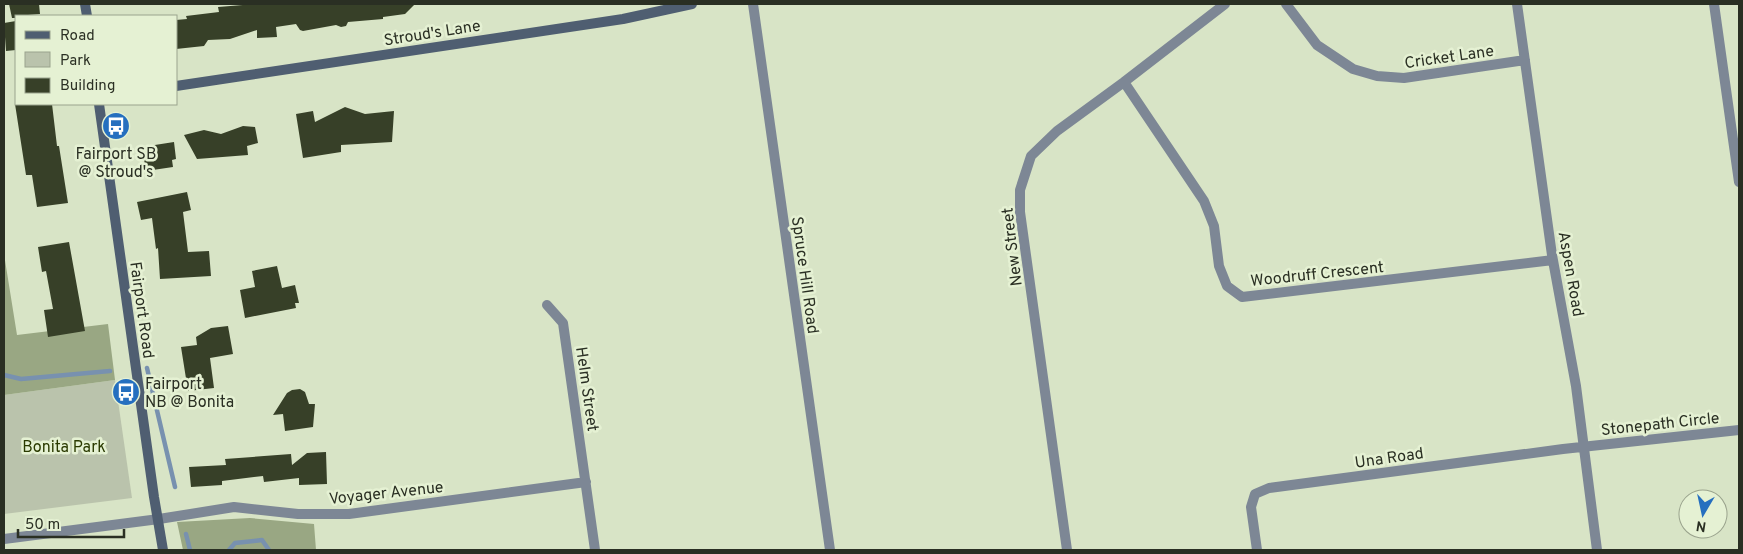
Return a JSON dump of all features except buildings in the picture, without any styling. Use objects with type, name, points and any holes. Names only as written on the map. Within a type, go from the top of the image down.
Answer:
[{"type":"street","name":"Stroud's Lane","points":[[178,86],[623,19],[692,4]]},
{"type":"street","name":"Spruce Hill Road","points":[[753,4],[830,550]]},
{"type":"street","name":"New Street","points":[[1067,550],[1020,212],[1020,190],[1031,156],[1057,131],[1225,4]]},
{"type":"street","name":"Cricket Lane","points":[[1286,4],[1317,45],[1353,69],[1377,76],[1404,78],[1525,60]]},
{"type":"street","name":"Aspen Road","points":[[1517,4],[1553,260],[1567,328],[1597,550]]},
{"type":"street","points":[[1714,4],[1739,182]]},
{"type":"street","name":"Woodruff Crescent","points":[[1124,82],[1204,200],[1214,226],[1219,266],[1227,286],[1242,296],[1553,260]]},
{"type":"street","name":"Fairport Road","points":[[99,105],[163,550]]},
{"type":"street","name":"Helm Street","points":[[547,305],[563,323],[595,550]]},
{"type":"street","name":"Stonepath Circle","points":[[1584,446],[1739,430]]},
{"type":"street","name":"Una Road","points":[[1257,550],[1251,507],[1255,494],[1269,488],[1584,446]]},
{"type":"street","name":"Voyager Avenue","points":[[4,539],[159,519],[234,507],[298,514],[349,514],[586,482]]},
{"type":"green space","points":[[4,254],[17,335],[108,324],[115,380],[4,395]]},
{"type":"green space","name":"Bonita Park","points":[[115,380],[132,498],[4,514],[4,395]]},
{"type":"green space","points":[[250,518],[314,524],[316,550],[183,550],[177,522]]},
{"type":"waterway","points":[[147,368],[175,487]]},
{"type":"waterway","points":[[4,375],[21,379],[110,371]]},
{"type":"waterway","points":[[186,534],[190,550]]},
{"type":"waterway","points":[[229,550],[235,543],[262,540],[269,550]]},
{"type":"place","name":"Fairport SB @ Stroud's","points":[[116,126]]},
{"type":"place","name":"Fairport NB @ Bonita","points":[[126,392]]}]
